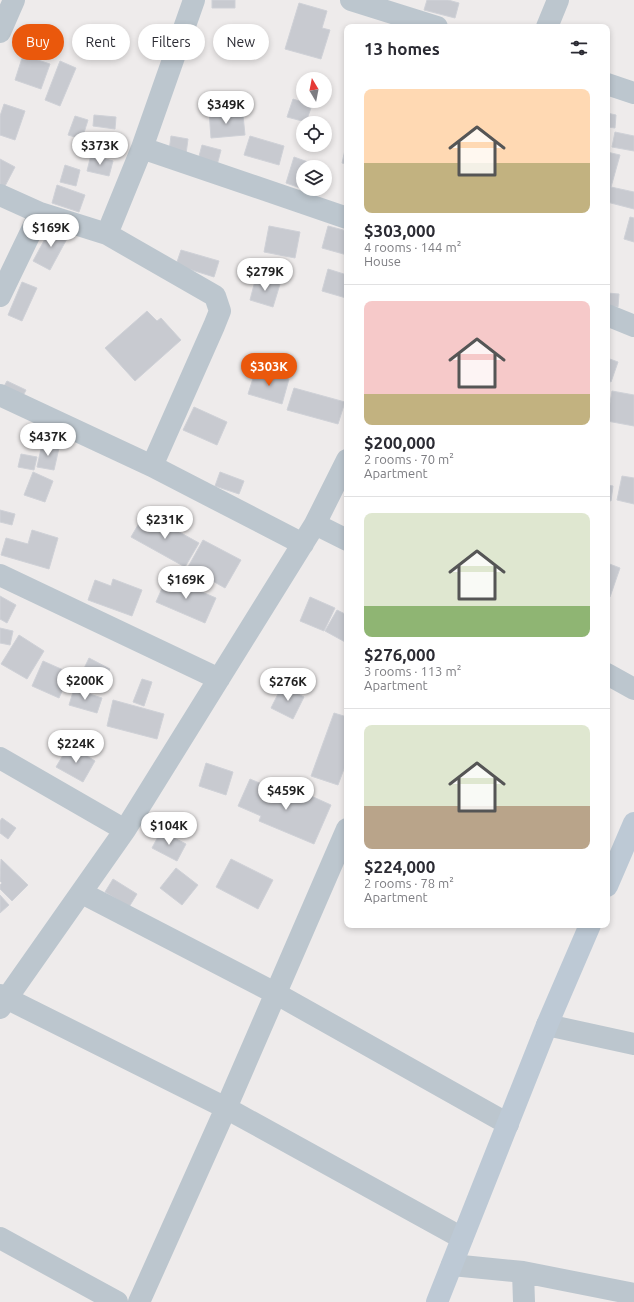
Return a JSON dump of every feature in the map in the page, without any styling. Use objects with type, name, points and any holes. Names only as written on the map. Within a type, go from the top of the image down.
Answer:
[{"type":"main road","points":[[610,879],[634,823]]},
{"type":"main road","points":[[437,1302],[547,1025],[589,928]]},
{"type":"street","points":[[0,32],[14,0]]},
{"type":"street","points":[[107,234],[142,148],[194,0]]},
{"type":"street","points":[[351,0],[427,24]]},
{"type":"street","points":[[548,24],[558,0]]},
{"type":"street","points":[[610,85],[634,93]]},
{"type":"street","points":[[142,148],[344,217]]},
{"type":"street","points":[[0,196],[40,213],[107,234],[215,296],[220,310],[152,466]]},
{"type":"street","points":[[0,296],[40,213]]},
{"type":"street","points":[[610,316],[634,326]]},
{"type":"street","points":[[0,396],[152,466],[303,544]]},
{"type":"street","points":[[344,466],[315,524],[303,544],[125,830],[82,892],[2,1001],[226,1108],[462,1238]]},
{"type":"street","points":[[315,524],[344,538]]},
{"type":"street","points":[[0,575],[219,680]]},
{"type":"street","points":[[610,676],[634,689]]},
{"type":"street","points":[[0,758],[125,830]]},
{"type":"street","points":[[139,1302],[226,1108],[344,836]]},
{"type":"street","points":[[82,892],[275,993],[508,1124]]},
{"type":"street","points":[[547,1025],[634,1044]]},
{"type":"street","points":[[0,1238],[117,1302]]},
{"type":"street","points":[[452,1265],[523,1272],[634,1294]]},
{"type":"street","points":[[523,1272],[524,1302]]},
{"type":"building","points":[[212,0],[235,0],[235,8],[212,8]]},
{"type":"building","points":[[427,0],[448,0],[459,3],[455,18],[424,10]]},
{"type":"building","points":[[299,3],[327,11],[322,28],[330,30],[321,59],[285,49]]},
{"type":"building","points":[[21,60],[38,60],[50,64],[41,89],[15,80]]},
{"type":"building","points":[[60,61],[76,68],[60,106],[45,100]]},
{"type":"building","points":[[293,99],[296,100],[296,108],[311,108],[308,116],[296,116],[296,119],[287,117]]},
{"type":"building","points":[[4,104],[25,111],[15,140],[0,135],[0,116]]},
{"type":"building","points":[[228,110],[228,116],[243,115],[245,135],[211,138],[209,111]]},
{"type":"building","points":[[610,114],[616,115],[615,128],[610,127]]},
{"type":"building","points":[[94,115],[116,117],[115,129],[93,126]]},
{"type":"building","points":[[75,116],[88,120],[82,139],[68,135]]},
{"type":"building","points":[[615,132],[634,136],[634,151],[612,147]]},
{"type":"building","points":[[171,136],[188,139],[186,154],[169,151]]},
{"type":"building","points":[[250,136],[284,146],[279,165],[244,155]]},
{"type":"building","points":[[202,145],[221,150],[216,169],[197,164]]},
{"type":"building","points":[[610,153],[620,155],[611,187],[634,192],[634,209],[610,203]]},
{"type":"building","points":[[91,155],[113,161],[109,176],[87,171]]},
{"type":"building","points":[[294,157],[302,160],[296,160],[296,187],[286,183]]},
{"type":"building","points":[[0,159],[15,167],[4,188],[0,186]]},
{"type":"building","points":[[65,165],[80,170],[76,186],[60,182]]},
{"type":"building","points":[[57,185],[85,195],[79,212],[52,203]]},
{"type":"building","points":[[630,217],[634,218],[634,242],[624,239]]},
{"type":"building","points":[[52,226],[69,235],[50,270],[33,261]]},
{"type":"building","points":[[269,226],[300,232],[295,258],[264,252]]},
{"type":"building","points":[[328,226],[344,230],[344,254],[322,248]]},
{"type":"building","points":[[181,250],[219,261],[214,277],[176,265]]},
{"type":"building","points":[[328,269],[344,274],[344,297],[322,291]]},
{"type":"building","points":[[256,277],[280,284],[273,307],[250,300]]},
{"type":"building","points":[[22,282],[37,288],[22,321],[8,315]]},
{"type":"building","points":[[610,293],[619,294],[618,307],[610,306]]},
{"type":"building","points":[[147,311],[157,321],[161,318],[181,340],[135,381],[105,348]]},
{"type":"building","points":[[610,359],[618,362],[610,382]]},
{"type":"building","points":[[256,369],[289,379],[282,404],[248,394]]},
{"type":"building","points":[[7,381],[26,390],[22,398],[3,388]]},
{"type":"building","points":[[294,388],[344,402],[338,424],[287,410]]},
{"type":"building","points":[[612,391],[634,395],[634,426],[610,422],[610,403]]},
{"type":"building","points":[[194,407],[227,422],[217,445],[183,430]]},
{"type":"building","points":[[42,444],[59,448],[54,470],[37,467]]},
{"type":"building","points":[[21,454],[37,457],[34,470],[18,467]]},
{"type":"building","points":[[33,472],[53,481],[45,502],[24,495]]},
{"type":"building","points":[[220,472],[244,481],[239,494],[215,486]]},
{"type":"building","points":[[622,476],[634,478],[634,504],[617,500]]},
{"type":"building","points":[[610,486],[613,486],[610,501]]},
{"type":"building","points":[[0,510],[15,514],[12,525],[0,522]]},
{"type":"building","points":[[145,513],[199,543],[185,567],[131,537]]},
{"type":"building","points":[[32,530],[58,538],[49,569],[1,555],[6,538],[28,544]]},
{"type":"building","points":[[203,540],[241,560],[225,588],[188,567]]},
{"type":"building","points":[[610,564],[620,568],[610,597]]},
{"type":"building","points":[[167,577],[216,598],[205,623],[156,602]]},
{"type":"building","points":[[113,579],[142,590],[132,616],[88,600],[95,580],[111,586]]},
{"type":"building","points":[[0,596],[16,605],[7,623],[0,619]]},
{"type":"building","points":[[310,597],[335,608],[324,631],[300,621]]},
{"type":"building","points":[[337,610],[344,614],[344,641],[325,631]]},
{"type":"building","points":[[0,628],[13,631],[10,645],[0,643]]},
{"type":"building","points":[[19,635],[44,651],[27,679],[1,664]]},
{"type":"building","points":[[89,658],[110,669],[99,691],[78,681]]},
{"type":"building","points":[[43,661],[70,673],[59,698],[32,686]]},
{"type":"building","points":[[142,679],[152,682],[144,706],[133,702]]},
{"type":"building","points":[[282,686],[304,697],[293,719],[271,708]]},
{"type":"building","points":[[74,689],[102,698],[97,713],[69,705]]},
{"type":"building","points":[[113,700],[164,714],[157,739],[107,726]]},
{"type":"building","points":[[334,713],[344,716],[344,769],[338,785],[311,776]]},
{"type":"building","points":[[69,745],[95,761],[83,782],[56,767]]},
{"type":"building","points":[[206,763],[233,772],[226,795],[199,786]]},
{"type":"building","points":[[250,779],[297,799],[300,791],[331,805],[314,844],[259,821],[261,816],[238,806]]},
{"type":"building","points":[[2,818],[16,828],[8,839],[0,833],[0,821]]},
{"type":"building","points":[[161,831],[186,844],[177,861],[152,848]]},
{"type":"building","points":[[1,859],[28,885],[12,901],[0,889],[0,885],[2,883],[0,881]]},
{"type":"building","points":[[231,859],[273,880],[258,909],[216,887]]},
{"type":"building","points":[[176,868],[198,885],[182,905],[160,888]]},
{"type":"building","points":[[113,879],[137,894],[129,907],[105,892]]},
{"type":"building","points":[[0,895],[9,905],[0,913]]}]
